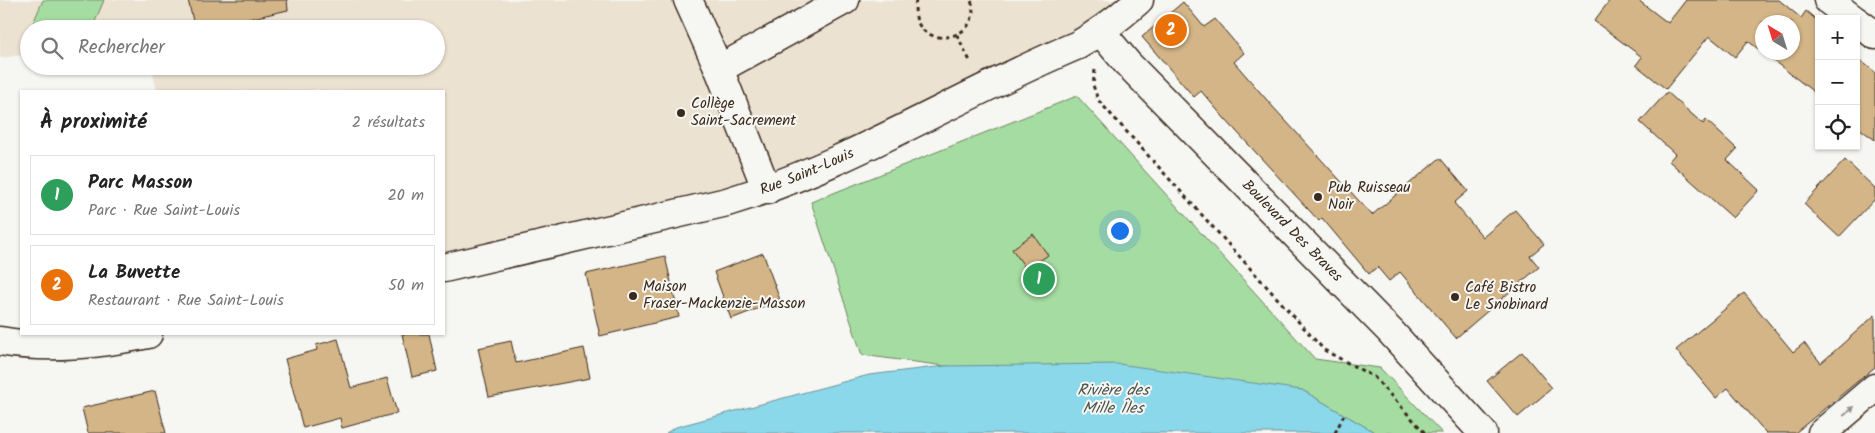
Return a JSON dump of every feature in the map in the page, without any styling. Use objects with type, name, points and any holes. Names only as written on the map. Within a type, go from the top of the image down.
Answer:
[{"type":"main road","points":[[688,0],[719,68],[767,190]]},
{"type":"main road","points":[[719,68],[845,0]]},
{"type":"main road","name":"Rue Saint-Louis","points":[[445,268],[726,202],[767,190],[802,176],[1078,45],[1122,17],[1139,0]]},
{"type":"main road","points":[[1828,0],[1848,15]]},
{"type":"main road","points":[[1860,24],[1875,35]]},
{"type":"main road","name":"Boulevard Des Braves","points":[[1101,32],[1127,63],[1390,331],[1483,433]]},
{"type":"main road","points":[[0,341],[54,346],[141,335]]},
{"type":"main road","points":[[1822,433],[1875,388]]},
{"type":"path","points":[[916,0],[914,9],[916,19],[921,28],[937,38],[957,35],[965,29],[973,13],[971,0]]},
{"type":"path","points":[[1101,32],[1093,85],[1098,100],[1324,350],[1374,377],[1425,433]]},
{"type":"path","points":[[1335,433],[1344,415]]},
{"type":"shaded area","name":"Collège Saint-Sacrement","points":[[0,0],[1134,0],[1104,27],[763,179],[445,260],[445,90],[157,90],[153,75],[445,75],[445,20],[20,20],[20,55],[0,58]]},
{"type":"green space","points":[[43,0],[104,0],[96,20],[34,20]]},
{"type":"green space","points":[[1077,96],[1315,359],[1380,368],[1442,433],[1376,433],[1302,390],[945,366],[862,355],[811,202]]},
{"type":"water","name":"Rivière des Mille Îles","points":[[1119,364],[1302,390],[1376,433],[666,433],[676,427],[869,375],[945,366]]},
{"type":"building","points":[[188,0],[287,0],[288,10],[244,20],[193,20]]},
{"type":"building","points":[[1610,0],[1638,0],[1668,23],[1686,0],[1779,0],[1797,15],[1755,15],[1755,46],[1748,41],[1735,57],[1709,36],[1666,89],[1636,65],[1642,57],[1594,21]]},
{"type":"building","points":[[1183,2],[1204,27],[1215,19],[1244,53],[1234,62],[1372,215],[1440,158],[1468,191],[1454,203],[1483,237],[1515,210],[1544,244],[1530,256],[1539,267],[1456,338],[1400,272],[1389,281],[1377,267],[1369,274],[1322,218],[1319,221],[1201,91],[1194,97],[1142,37]]},
{"type":"building","points":[[1806,11],[1815,19],[1815,93],[1772,60],[1800,60],[1800,17]]},
{"type":"building","points":[[1860,60],[1875,72],[1875,140],[1860,129]]},
{"type":"building","points":[[1667,92],[1703,124],[1706,120],[1737,149],[1727,160],[1759,190],[1733,218],[1669,161],[1675,154],[1640,122]]},
{"type":"building","points":[[1845,160],[1875,188],[1875,199],[1839,237],[1804,204]]},
{"type":"building","points":[[1033,234],[1048,255],[1027,270],[1012,249]]},
{"type":"building","points":[[763,253],[780,300],[731,319],[714,272]]},
{"type":"building","name":"Maison Fraser-Mackenzie-Masson","points":[[665,256],[679,317],[600,336],[586,274]]},
{"type":"building","points":[[1744,293],[1793,352],[1804,343],[1821,363],[1875,315],[1875,367],[1795,433],[1766,433],[1728,388],[1716,398],[1676,350]]},
{"type":"building","points":[[402,335],[429,335],[437,371],[412,377]]},
{"type":"building","points":[[338,339],[351,388],[387,378],[397,413],[342,428],[340,418],[303,428],[285,359],[317,350],[316,345]]},
{"type":"building","points":[[511,341],[516,363],[584,348],[590,378],[489,397],[478,348]]},
{"type":"building","points":[[1522,352],[1552,388],[1518,417],[1487,381]]},
{"type":"building","points":[[155,391],[166,433],[88,433],[82,408]]},
{"type":"place","name":"La Buvette","points":[[1171,30]]},
{"type":"place","name":"Collège Saint-Sacrement","points":[[681,113]]},
{"type":"place","name":"Pub Ruisseau Noir","points":[[1318,197]]},
{"type":"place","name":"Parc Masson","points":[[1039,279]]},
{"type":"place","name":"Maison Fraser-Mackenzie-Masson","points":[[633,296]]},
{"type":"place","name":"Café Bistro Le Snobinard","points":[[1455,297]]}]
